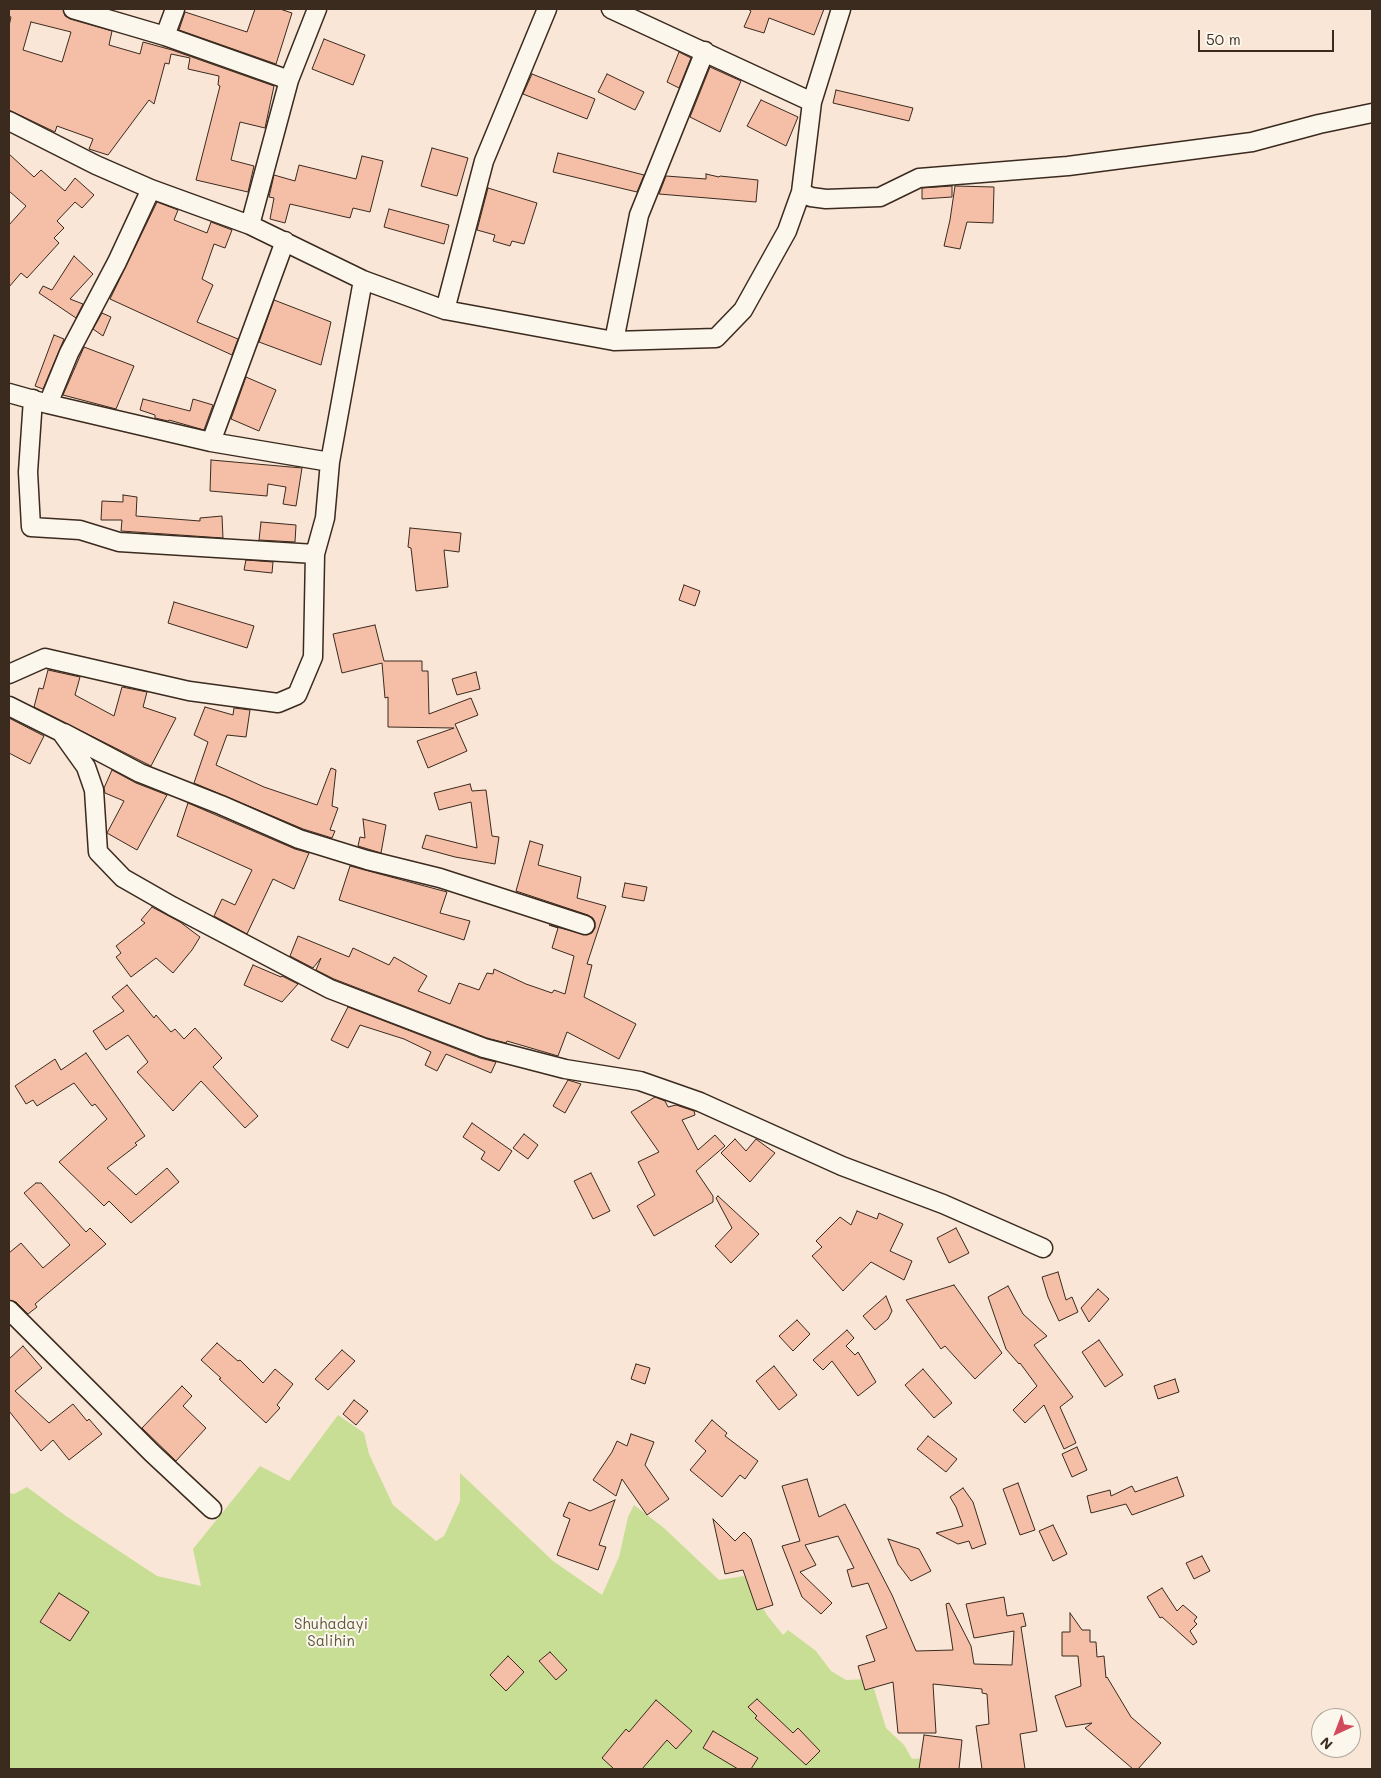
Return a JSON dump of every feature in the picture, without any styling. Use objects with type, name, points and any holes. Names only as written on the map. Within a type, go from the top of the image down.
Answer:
[{"type":"street","points":[[73,9],[166,36],[289,80]]},
{"type":"street","points":[[166,36],[175,9]]},
{"type":"street","points":[[250,225],[289,80],[317,9]]},
{"type":"street","points":[[445,310],[484,161],[547,9]]},
{"type":"street","points":[[612,9],[706,51],[812,102]]},
{"type":"street","points":[[9,121],[96,165],[151,189],[250,225],[363,280],[445,310],[614,341],[716,338],[743,310],[787,231],[801,192],[812,102],[841,9]]},
{"type":"street","points":[[614,341],[639,215],[706,51]]},
{"type":"street","points":[[801,192],[826,199],[880,198],[919,178],[1068,166],[1252,142],[1319,124],[1372,113]]},
{"type":"street","points":[[151,189],[117,262],[69,353],[41,401],[28,472],[31,527],[80,530],[118,542],[315,554]]},
{"type":"street","points":[[211,442],[285,241]]},
{"type":"street","points":[[9,674],[45,658],[189,691],[278,703],[297,695],[313,657],[315,554],[325,518],[330,462],[363,280]]},
{"type":"street","points":[[9,392],[211,442],[330,462]]},
{"type":"street","points":[[9,706],[140,773],[300,839],[367,860],[440,878],[585,925]]},
{"type":"street","points":[[61,732],[86,767],[94,790],[98,852],[123,878],[172,906],[330,989],[484,1048],[565,1069],[640,1082],[700,1102],[842,1166],[943,1204],[1043,1248]]},
{"type":"street","points":[[9,1310],[152,1453],[212,1510]]},
{"type":"green space","name":"Shuhadayi Salihin","points":[[338,1415],[364,1433],[369,1454],[393,1505],[436,1541],[444,1536],[460,1501],[460,1473],[553,1561],[602,1595],[619,1557],[628,1517],[634,1505],[664,1528],[719,1580],[744,1576],[767,1615],[783,1635],[788,1630],[816,1651],[831,1671],[846,1680],[871,1679],[886,1728],[904,1745],[912,1759],[932,1757],[937,1769],[9,1769],[9,1493],[14,1494],[27,1487],[66,1516],[157,1576],[201,1586],[193,1549],[260,1466],[289,1481]]},
{"type":"building","points":[[9,9],[63,9],[65,16],[70,19],[112,31],[109,45],[140,54],[143,42],[172,50],[274,86],[265,128],[240,122],[231,160],[254,166],[248,192],[196,180],[220,86],[218,85],[219,76],[188,69],[190,58],[171,54],[169,64],[165,63],[154,104],[149,100],[108,155],[89,149],[93,139],[57,126],[55,132],[9,110],[9,26],[11,17],[9,16]],"holes":[[[31,22],[71,32],[62,62],[23,50]]]},
{"type":"building","points":[[255,9],[280,9],[292,13],[276,64],[179,30],[185,12],[247,32]]},
{"type":"building","points":[[748,9],[824,9],[814,35],[769,18],[764,33],[744,27],[751,11]]},
{"type":"building","points":[[324,39],[365,55],[353,85],[312,69]]},
{"type":"building","points":[[679,52],[691,58],[679,88],[667,82]]},
{"type":"building","points":[[710,67],[741,81],[720,132],[690,117]]},
{"type":"building","points":[[532,74],[595,99],[587,119],[523,94]]},
{"type":"building","points":[[607,74],[644,92],[635,110],[598,92]]},
{"type":"building","points":[[836,90],[913,108],[909,121],[833,103]]},
{"type":"building","points":[[761,100],[798,117],[786,146],[747,126]]},
{"type":"building","points":[[432,148],[468,158],[457,196],[421,186]]},
{"type":"building","points":[[558,153],[644,175],[637,192],[553,172]]},
{"type":"building","points":[[9,154],[34,177],[41,170],[65,191],[75,178],[94,195],[82,208],[75,202],[57,221],[64,228],[54,238],[59,243],[27,278],[21,273],[9,287],[9,225],[26,206],[9,191]]},
{"type":"building","points":[[362,156],[383,161],[370,212],[353,208],[350,218],[290,204],[285,223],[270,219],[274,198],[269,197],[274,175],[295,181],[299,165],[356,179]]},
{"type":"building","points":[[706,174],[758,180],[756,202],[659,194],[666,176],[706,179]]},
{"type":"building","points":[[952,186],[952,197],[922,199],[922,188]]},
{"type":"building","points":[[955,186],[994,187],[993,223],[967,222],[960,249],[944,246]]},
{"type":"building","points":[[488,188],[537,203],[524,244],[512,241],[510,246],[493,241],[495,235],[477,230]]},
{"type":"building","points":[[157,202],[178,210],[174,220],[207,233],[211,222],[232,230],[225,248],[214,244],[202,279],[213,285],[197,322],[238,339],[232,355],[110,299]]},
{"type":"building","points":[[389,209],[449,225],[444,244],[384,227]]},
{"type":"building","points":[[74,256],[93,274],[70,299],[83,304],[76,318],[39,293],[43,286],[52,290]]},
{"type":"building","points":[[274,300],[331,322],[321,365],[259,342]]},
{"type":"building","points":[[102,313],[111,317],[103,336],[93,329]]},
{"type":"building","points":[[54,335],[64,339],[43,389],[35,386]]},
{"type":"building","points":[[84,347],[134,366],[116,409],[63,395]]},
{"type":"building","points":[[246,377],[276,390],[259,431],[231,419]]},
{"type":"building","points":[[143,399],[190,411],[193,399],[213,405],[204,430],[155,418],[155,415],[140,410]]},
{"type":"building","points":[[211,460],[302,468],[296,506],[283,504],[286,487],[268,484],[267,496],[210,491]]},
{"type":"building","points":[[123,495],[137,497],[136,516],[200,521],[200,518],[222,516],[223,538],[121,531],[122,520],[101,520],[102,501],[123,502]]},
{"type":"building","points":[[261,522],[296,525],[295,542],[259,540]]},
{"type":"building","points":[[410,528],[461,533],[459,552],[444,550],[448,587],[416,591],[411,548],[408,547]]},
{"type":"building","points":[[246,560],[273,562],[272,573],[244,570]]},
{"type":"building","points":[[684,585],[700,591],[695,606],[679,600]]},
{"type":"building","points":[[174,602],[254,626],[247,648],[168,623]]},
{"type":"building","points":[[375,625],[384,661],[422,661],[422,671],[428,671],[429,714],[471,698],[478,715],[455,724],[467,751],[428,768],[417,741],[454,728],[388,727],[388,697],[385,698],[382,663],[342,673],[333,634]]},
{"type":"building","points":[[48,670],[80,677],[75,695],[114,716],[122,687],[147,692],[143,707],[176,718],[151,766],[34,707],[39,688],[43,689]]},
{"type":"building","points":[[476,672],[480,689],[457,695],[452,679]]},
{"type":"building","points":[[205,707],[233,715],[234,708],[250,710],[246,737],[227,735],[216,765],[264,787],[317,805],[331,768],[336,770],[332,806],[338,808],[330,830],[335,831],[332,838],[303,829],[194,783],[208,742],[194,735]]},
{"type":"building","points":[[9,718],[44,736],[30,764],[9,753]]},
{"type":"building","points":[[112,770],[136,783],[167,795],[137,850],[107,833],[124,801],[105,793],[104,788]]},
{"type":"building","points":[[470,784],[472,791],[486,790],[492,836],[499,837],[495,864],[455,857],[422,848],[426,835],[477,848],[471,802],[439,810],[434,793]]},
{"type":"building","points":[[188,803],[295,849],[309,853],[294,889],[273,879],[247,934],[214,916],[222,899],[235,905],[252,870],[177,836]]},
{"type":"building","points":[[363,819],[386,825],[381,853],[358,846],[360,837],[365,838]]},
{"type":"building","points":[[530,841],[543,845],[538,865],[581,877],[577,898],[606,906],[587,964],[592,965],[584,997],[636,1024],[619,1059],[567,1032],[558,1056],[507,1041],[506,1043],[487,1038],[334,979],[316,970],[321,958],[313,968],[290,956],[298,936],[349,957],[353,948],[389,965],[394,957],[427,976],[418,991],[450,1004],[459,983],[479,990],[487,973],[493,974],[494,969],[526,984],[552,993],[554,990],[565,994],[574,956],[552,948],[558,928],[549,925],[587,935],[592,933],[595,928],[595,922],[588,915],[516,891]]},
{"type":"building","points":[[350,866],[447,892],[440,913],[470,921],[464,940],[339,900]]},
{"type":"building","points":[[625,883],[647,887],[644,901],[622,897]]},
{"type":"building","points":[[152,907],[180,922],[200,937],[173,973],[156,958],[131,977],[116,957],[121,953],[116,946],[145,923],[141,920]]},
{"type":"building","points":[[253,965],[298,984],[282,1002],[244,985]]},
{"type":"building","points":[[127,985],[154,1018],[156,1015],[171,1032],[175,1029],[184,1039],[195,1028],[222,1058],[213,1067],[258,1116],[245,1128],[201,1081],[173,1111],[137,1072],[148,1062],[128,1035],[106,1050],[93,1031],[124,1011],[112,997]]},
{"type":"building","points":[[348,1007],[480,1058],[496,1062],[491,1073],[446,1054],[437,1071],[425,1065],[431,1052],[404,1039],[360,1025],[348,1048],[331,1040]]},
{"type":"building","points":[[86,1053],[145,1136],[135,1143],[137,1145],[107,1168],[136,1195],[167,1168],[179,1182],[131,1223],[109,1201],[104,1206],[59,1162],[107,1119],[95,1104],[92,1106],[74,1083],[37,1106],[33,1100],[26,1104],[15,1086],[55,1059],[61,1070]]},
{"type":"building","points":[[568,1080],[581,1084],[565,1113],[553,1106]]},
{"type":"building","points":[[655,1097],[665,1101],[668,1107],[676,1105],[694,1111],[695,1115],[682,1120],[698,1150],[715,1135],[725,1146],[696,1171],[713,1196],[713,1202],[654,1236],[637,1206],[655,1195],[638,1162],[659,1152],[631,1112]]},
{"type":"building","points":[[472,1123],[512,1151],[499,1171],[481,1159],[485,1152],[463,1137]]},
{"type":"building","points":[[524,1134],[538,1145],[528,1159],[513,1148]]},
{"type":"building","points":[[735,1139],[746,1151],[756,1139],[775,1153],[750,1182],[721,1153]]},
{"type":"building","points":[[591,1173],[610,1211],[593,1219],[574,1181]]},
{"type":"building","points":[[36,1183],[41,1183],[86,1232],[90,1228],[106,1244],[35,1304],[37,1307],[28,1314],[16,1302],[9,1300],[9,1253],[21,1243],[43,1268],[70,1245],[24,1193]]},
{"type":"building","points":[[718,1196],[759,1234],[731,1263],[715,1246],[732,1228],[716,1198]]},
{"type":"building","points":[[857,1211],[877,1219],[879,1213],[903,1224],[890,1251],[912,1261],[904,1280],[871,1262],[843,1291],[812,1256],[822,1247],[816,1241],[840,1217],[851,1225]]},
{"type":"building","points":[[956,1228],[969,1253],[949,1263],[937,1238]]},
{"type":"building","points":[[1058,1272],[1066,1300],[1072,1297],[1078,1312],[1059,1321],[1048,1297],[1042,1277]]},
{"type":"building","points":[[954,1285],[1002,1353],[975,1379],[945,1346],[941,1349],[906,1300]]},
{"type":"building","points":[[1008,1286],[1023,1314],[1047,1336],[1034,1345],[1073,1397],[1060,1407],[1076,1443],[1064,1449],[1044,1405],[1025,1423],[1013,1410],[1037,1386],[1020,1363],[1006,1349],[988,1297]]},
{"type":"building","points":[[1098,1289],[1109,1299],[1089,1322],[1081,1308]]},
{"type":"building","points":[[886,1296],[892,1311],[888,1319],[875,1330],[863,1316]]},
{"type":"building","points":[[797,1320],[810,1334],[793,1351],[779,1336]]},
{"type":"building","points":[[847,1330],[854,1338],[846,1346],[855,1355],[858,1352],[876,1382],[858,1396],[832,1361],[823,1370],[813,1360]]},
{"type":"building","points":[[1099,1340],[1123,1375],[1105,1387],[1082,1352]]},
{"type":"building","points":[[217,1343],[238,1361],[240,1360],[263,1383],[275,1369],[293,1384],[277,1405],[280,1408],[266,1423],[201,1360]]},
{"type":"building","points":[[23,1346],[42,1368],[15,1391],[49,1423],[73,1404],[87,1421],[89,1419],[102,1434],[69,1460],[53,1440],[41,1451],[9,1411],[9,1359]]},
{"type":"building","points":[[342,1350],[355,1361],[328,1390],[315,1379]]},
{"type":"building","points":[[636,1364],[650,1368],[645,1384],[631,1379]]},
{"type":"building","points":[[774,1366],[797,1395],[779,1410],[756,1381]]},
{"type":"building","points":[[923,1369],[952,1403],[934,1418],[905,1385]]},
{"type":"building","points":[[1175,1379],[1179,1392],[1158,1399],[1154,1386]]},
{"type":"building","points":[[182,1386],[192,1396],[183,1406],[206,1428],[176,1461],[142,1428]]},
{"type":"building","points":[[354,1400],[368,1411],[356,1425],[343,1414]]},
{"type":"building","points":[[712,1420],[727,1433],[725,1436],[758,1461],[745,1479],[740,1475],[722,1497],[690,1470],[706,1451],[695,1441]]},
{"type":"building","points":[[631,1434],[654,1442],[645,1465],[669,1499],[647,1515],[622,1479],[616,1496],[593,1480],[612,1452],[617,1441],[627,1446]]},
{"type":"building","points":[[928,1436],[957,1459],[946,1472],[917,1449]]},
{"type":"building","points":[[1077,1447],[1087,1470],[1072,1477],[1062,1454]]},
{"type":"building","points":[[1177,1477],[1184,1496],[1132,1515],[1126,1504],[1091,1513],[1087,1496],[1110,1490],[1111,1496],[1132,1486],[1135,1492]]},
{"type":"building","points":[[807,1479],[819,1517],[845,1504],[892,1595],[916,1651],[953,1650],[946,1604],[949,1603],[971,1646],[974,1664],[1012,1665],[1014,1631],[974,1638],[966,1604],[1004,1597],[1007,1616],[1023,1613],[1026,1626],[1021,1627],[1037,1731],[1020,1734],[1025,1769],[982,1769],[976,1726],[989,1724],[987,1694],[982,1693],[982,1689],[933,1684],[936,1733],[898,1733],[893,1682],[865,1690],[858,1666],[875,1661],[866,1636],[887,1628],[868,1583],[852,1587],[847,1570],[854,1568],[838,1536],[805,1545],[816,1565],[800,1572],[832,1603],[821,1614],[802,1597],[782,1546],[800,1541],[782,1486]]},
{"type":"building","points":[[1018,1483],[1035,1530],[1020,1535],[1003,1489]]},
{"type":"building","points":[[963,1488],[973,1502],[986,1544],[972,1549],[969,1541],[958,1544],[936,1533],[963,1526],[950,1497]]},
{"type":"building","points":[[615,1500],[599,1545],[606,1547],[598,1570],[557,1555],[570,1519],[563,1516],[569,1502],[590,1511]]},
{"type":"building","points":[[713,1519],[735,1541],[744,1532],[751,1539],[773,1605],[757,1610],[743,1570],[725,1574]]},
{"type":"building","points":[[1053,1525],[1067,1554],[1053,1561],[1039,1531]]},
{"type":"building","points":[[888,1539],[919,1549],[931,1571],[911,1581],[898,1564]]},
{"type":"building","points":[[1202,1556],[1210,1571],[1194,1579],[1186,1563]]},
{"type":"building","points":[[1162,1588],[1177,1611],[1183,1605],[1197,1617],[1194,1621],[1197,1624],[1190,1631],[1197,1642],[1193,1645],[1162,1617],[1160,1618],[1147,1597]]},
{"type":"building","points":[[59,1593],[89,1612],[70,1641],[40,1622]]},
{"type":"building","points":[[1070,1613],[1082,1630],[1090,1630],[1090,1642],[1096,1642],[1097,1657],[1104,1656],[1106,1678],[1131,1717],[1161,1743],[1138,1769],[1133,1769],[1085,1728],[1092,1723],[1066,1727],[1055,1696],[1081,1686],[1078,1656],[1062,1656],[1062,1632],[1070,1632]]},
{"type":"building","points":[[550,1652],[567,1670],[556,1680],[539,1661]]},
{"type":"building","points":[[508,1656],[524,1672],[506,1691],[490,1675]]},
{"type":"building","points":[[757,1699],[793,1733],[798,1728],[820,1751],[806,1765],[755,1718],[757,1716],[748,1707]]},
{"type":"building","points":[[656,1700],[692,1731],[676,1749],[667,1740],[642,1769],[614,1769],[602,1758],[626,1729],[629,1732]]},
{"type":"building","points":[[713,1731],[758,1758],[751,1769],[738,1769],[703,1748]]},
{"type":"building","points":[[924,1735],[962,1740],[959,1769],[919,1769]]}]
